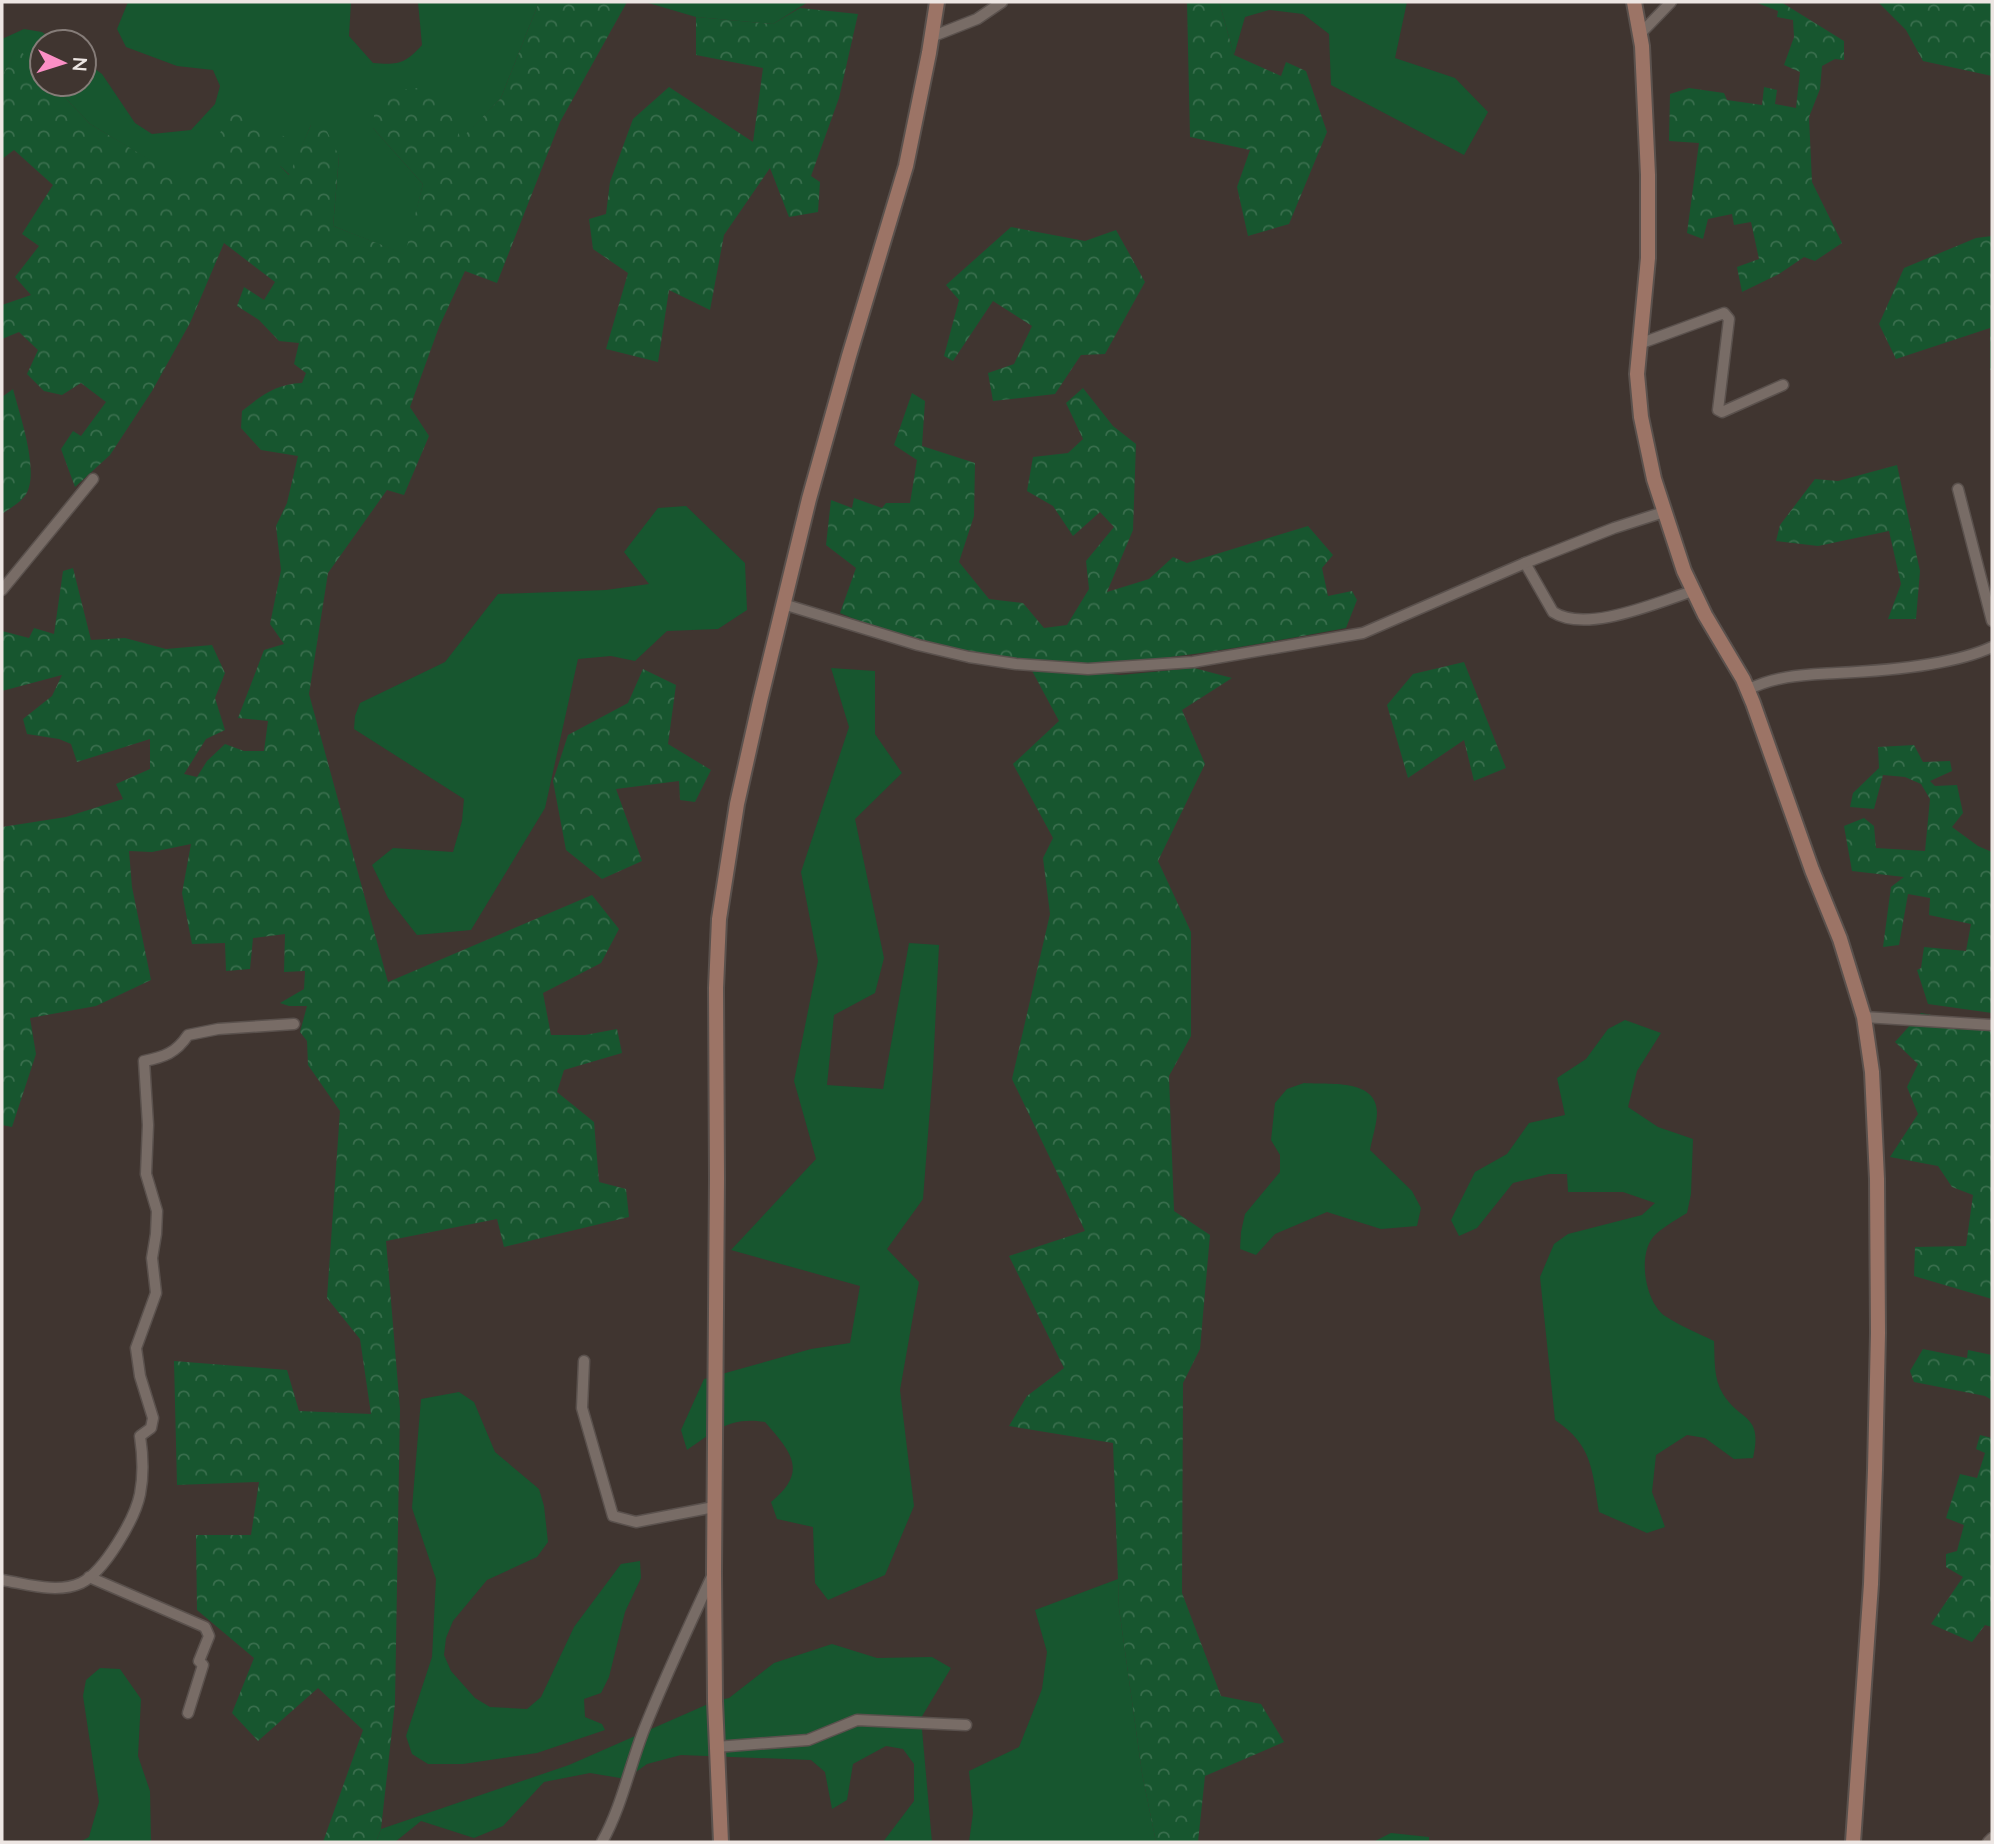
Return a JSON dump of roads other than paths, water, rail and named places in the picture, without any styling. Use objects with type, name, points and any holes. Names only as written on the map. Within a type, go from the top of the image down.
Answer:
[{"type":"street","points":[[721,1842],[716,1747],[713,1572],[718,931],[737,804],[783,604],[845,369],[906,166],[936,2]]},
{"type":"street","points":[[931,37],[977,19],[1002,2]]},
{"type":"street","points":[[1634,2],[1641,33],[1648,174],[1648,243],[1637,374],[1641,417],[1654,479],[1684,571],[1747,690],[1840,939],[1864,1017],[1870,1055],[1876,1141],[1878,1333],[1871,1584],[1853,1842]]},
{"type":"street","points":[[1641,33],[1671,2]]},
{"type":"street","points":[[1639,344],[1724,313],[1729,319],[1718,410],[1722,412],[1783,386]]},
{"type":"street","points":[[2,590],[93,479]]},
{"type":"street","points":[[1958,489],[1992,621]]},
{"type":"street","points":[[783,604],[918,645],[968,657],[1016,664],[1088,669],[1193,662],[1294,643],[1352,636],[1380,627],[1525,563],[1614,528],[1664,512]]},
{"type":"street","points":[[1525,563],[1553,612],[1583,621],[1603,618],[1693,591]]},
{"type":"street","points":[[1747,690],[1777,678],[1908,666],[1977,654],[1992,647]]},
{"type":"street","points":[[1864,1017],[1992,1025]]},
{"type":"street","points":[[2,1580],[64,1588],[81,1583],[107,1559],[140,1497],[144,1461],[140,1436],[151,1427],[153,1418],[140,1376],[136,1348],[156,1293],[152,1258],[157,1211],[146,1174],[148,1125],[144,1061],[166,1056],[181,1045],[188,1035],[218,1029],[294,1024]]},
{"type":"street","points":[[584,1361],[582,1408],[613,1516],[636,1522],[714,1507]]},
{"type":"street","points":[[602,1842],[615,1818],[629,1769],[657,1695],[713,1572]]},
{"type":"street","points":[[89,1577],[205,1627],[209,1636],[199,1661],[203,1665],[202,1675],[188,1713]]},
{"type":"street","points":[[716,1747],[807,1740],[857,1720],[966,1725]]},
{"type":"street","points":[[1988,1842],[1992,1838]]}]
